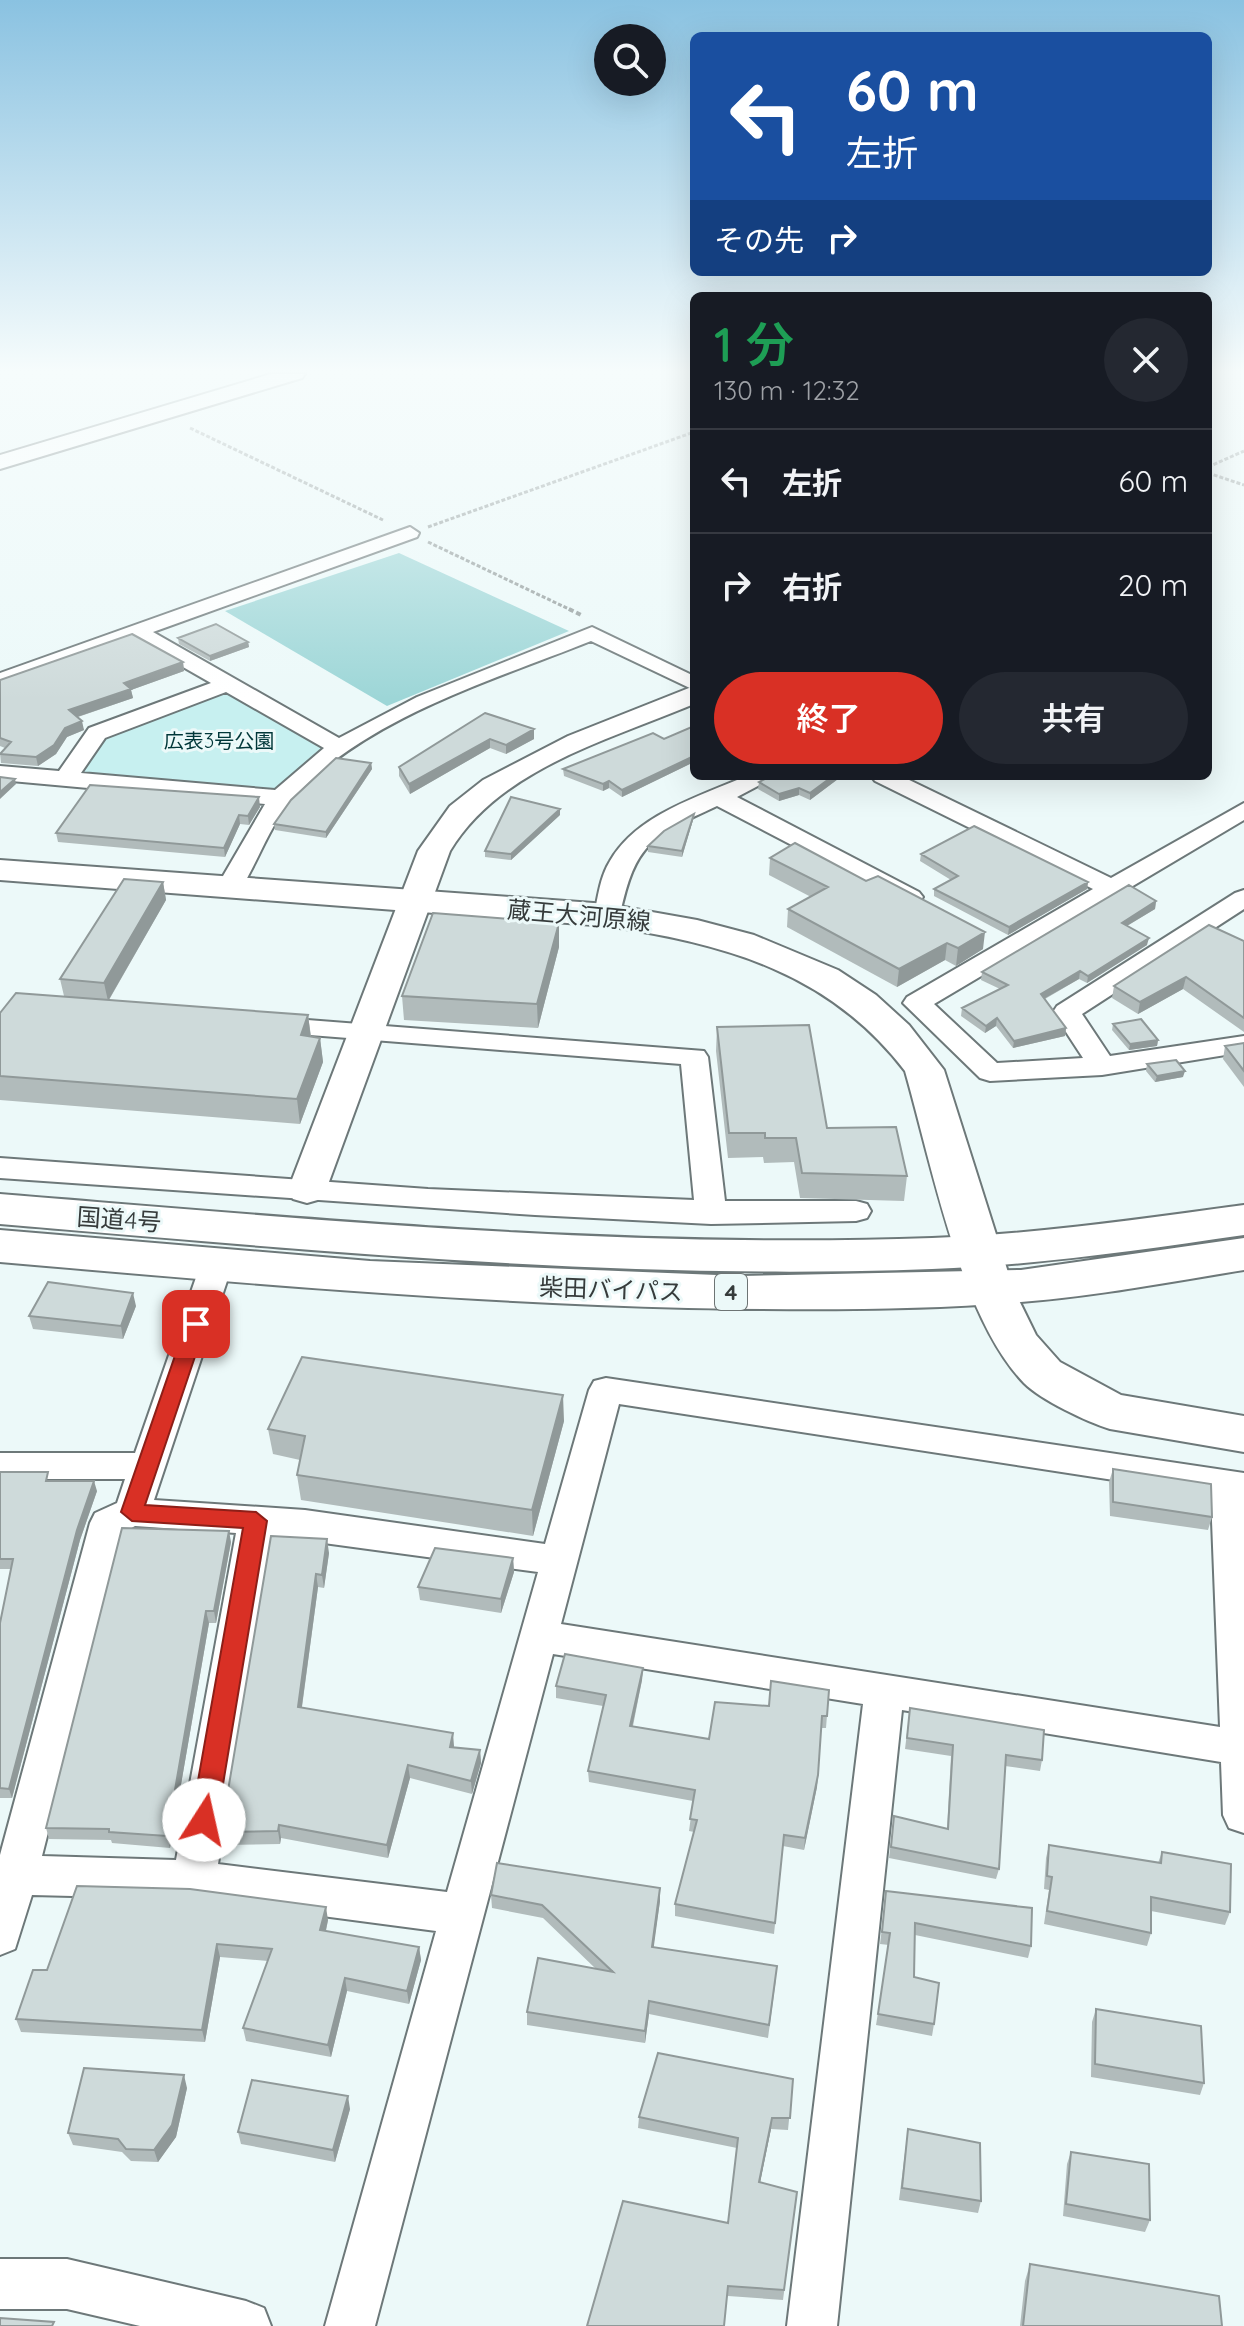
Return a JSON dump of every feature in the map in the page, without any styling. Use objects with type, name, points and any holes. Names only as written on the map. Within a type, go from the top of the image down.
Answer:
[{"type":"highway","name":"国道4号","points":[[0,1209],[227,1247]]},
{"type":"highway","name":"柴田バイパス","points":[[227,1247],[420,1281],[683,1293],[984,1270],[1244,1220]]},
{"type":"highway","name":"国道4号","points":[[0,1246],[227,1247]]},
{"type":"highway","name":"柴田バイパス","points":[[984,1270],[1078,1280],[1244,1254]]},
{"type":"main road","name":"蔵王大河原線","points":[[0,870],[607,915],[674,924],[736,940],[785,958],[831,981],[871,1010],[908,1045],[924,1070],[984,1270],[1017,1344],[1043,1374],[1075,1395],[1110,1411],[1244,1434]]},
{"type":"street","points":[[0,680],[410,533]]},
{"type":"street","points":[[137,632],[340,748]]},
{"type":"street","points":[[229,888],[281,798],[301,777],[340,748],[418,706],[592,633],[690,682]]},
{"type":"street","points":[[64,781],[97,733],[228,684]]},
{"type":"street","points":[[307,1190],[434,851],[449,826],[471,802],[535,764],[690,696]]},
{"type":"street","points":[[0,773],[281,798]]},
{"type":"street","points":[[607,915],[619,865],[635,843],[660,826],[757,780]]},
{"type":"street","points":[[891,780],[1113,889]]},
{"type":"street","points":[[720,798],[938,912]]},
{"type":"street","points":[[1244,810],[917,1003],[990,1072],[1102,1066],[1244,1044]]},
{"type":"street","points":[[1102,1066],[1067,1012],[1244,898]]},
{"type":"street","points":[[979,934],[1006,948]]},
{"type":"street","points":[[239,1022],[694,1057],[711,1214]]},
{"type":"street","points":[[0,1168],[711,1214],[856,1211]]},
{"type":"street","points":[[132,1512],[227,1247]]},
{"type":"street","points":[[350,2326],[606,1390],[1236,1486],[1244,1815]]},
{"type":"street","points":[[0,1467],[147,1466]]},
{"type":"street","points":[[0,1935],[108,1523],[132,1512],[305,1524],[559,1561]]},
{"type":"street","points":[[194,1880],[256,1521]]},
{"type":"street","points":[[538,1636],[1242,1748]]},
{"type":"street","points":[[812,2326],[884,1691]]},
{"type":"street","points":[[16,1875],[194,1880],[462,1914]]},
{"type":"street","points":[[0,2284],[67,2284],[246,2326]]},
{"type":"path","points":[[305,483],[595,622]]},
{"type":"path","points":[[410,533],[552,483]]},
{"type":"green space","name":"広表3号公園","points":[[216,692],[226,692],[323,745],[324,751],[274,790],[78,773],[104,736]]},
{"type":"shaded area","points":[[399,553],[569,631],[387,706],[225,611]]},
{"type":"building","points":[[216,624],[248,642],[210,656],[178,638]]},
{"type":"building","points":[[132,634],[183,662],[124,683],[131,689],[69,710],[82,721],[65,728],[54,745],[36,757],[0,754],[11,742],[0,738],[0,680]]},
{"type":"building","points":[[485,713],[534,729],[506,745],[490,739],[409,784],[399,767]]},
{"type":"building","points":[[690,728],[690,758],[622,790],[609,781],[603,784],[563,769],[653,733],[664,739]]},
{"type":"building","points":[[336,758],[371,763],[326,832],[274,824],[291,800]]},
{"type":"building","points":[[0,777],[15,779],[0,792]]},
{"type":"building","points":[[828,780],[810,793],[799,788],[779,794],[759,782]]},
{"type":"building","points":[[90,785],[259,797],[248,816],[239,815],[224,848],[56,833]]},
{"type":"building","points":[[511,797],[560,809],[511,854],[485,851]]},
{"type":"building","points":[[694,814],[682,851],[648,846],[664,831]]},
{"type":"building","points":[[974,826],[1088,882],[1009,927],[934,889],[958,876],[921,854]]},
{"type":"building","points":[[795,843],[866,881],[878,876],[985,932],[958,948],[947,943],[899,969],[788,909],[828,887],[770,858]]},
{"type":"building","points":[[124,879],[163,882],[104,983],[60,979]]},
{"type":"building","points":[[1129,885],[1156,901],[1122,923],[1149,938],[1088,976],[1080,971],[1041,994],[1066,1028],[1014,1041],[997,1018],[986,1026],[962,1008],[1008,985],[982,972]]},
{"type":"building","points":[[433,913],[559,923],[537,1004],[402,996]]},
{"type":"building","points":[[1209,925],[1244,941],[1244,1018],[1186,977],[1140,1002],[1114,986]]},
{"type":"building","points":[[16,993],[308,1015],[301,1035],[320,1038],[297,1099],[0,1076],[0,1013]]},
{"type":"building","points":[[1141,1019],[1158,1040],[1130,1044],[1113,1024]]},
{"type":"building","points":[[809,1025],[827,1128],[896,1127],[907,1176],[802,1173],[796,1138],[765,1138],[765,1133],[729,1133],[717,1027]]},
{"type":"building","points":[[1244,1043],[1244,1071],[1225,1046]]},
{"type":"building","points":[[1176,1060],[1185,1071],[1157,1076],[1147,1064]]},
{"type":"building","points":[[48,1282],[133,1293],[121,1326],[29,1316]]},
{"type":"building","points":[[302,1357],[563,1395],[532,1510],[297,1475],[305,1436],[268,1429]]},
{"type":"building","points":[[1113,1469],[1211,1484],[1212,1517],[1113,1502]]},
{"type":"building","points":[[0,1472],[48,1472],[46,1481],[94,1481],[77,1530],[9,1789],[0,1788],[0,1623],[13,1559],[0,1559]]},
{"type":"building","points":[[122,1528],[229,1531],[214,1611],[206,1611],[167,1836],[109,1832],[109,1829],[46,1828]]},
{"type":"building","points":[[271,1536],[327,1539],[322,1575],[316,1574],[298,1707],[453,1733],[450,1747],[480,1750],[471,1781],[408,1765],[387,1845],[279,1825],[278,1831],[221,1832]]},
{"type":"building","points":[[435,1548],[513,1558],[501,1599],[418,1587]]},
{"type":"building","points":[[565,1654],[643,1668],[630,1726],[709,1739],[715,1702],[769,1706],[771,1681],[829,1690],[827,1716],[822,1716],[818,1775],[805,1838],[784,1835],[775,1923],[675,1904],[697,1820],[690,1819],[695,1790],[588,1771],[606,1695],[556,1686]]},
{"type":"building","points":[[910,1708],[1044,1730],[1042,1760],[1006,1755],[999,1869],[891,1847],[894,1816],[948,1829],[953,1745],[907,1738]]},
{"type":"building","points":[[1049,1845],[1161,1863],[1162,1852],[1231,1864],[1230,1912],[1151,1897],[1151,1933],[1047,1911],[1052,1877],[1047,1876]]},
{"type":"building","points":[[497,1863],[660,1888],[652,1947],[777,1966],[769,2025],[649,2001],[645,2031],[527,2012],[538,1958],[613,1972],[542,1905],[491,1895]]},
{"type":"building","points":[[77,1886],[190,1889],[326,1907],[320,1930],[419,1947],[407,1991],[345,1978],[328,2045],[243,2028],[272,1949],[217,1944],[202,2030],[16,2019],[33,1970],[47,1970]]},
{"type":"building","points":[[886,1891],[1032,1908],[1031,1946],[915,1923],[914,1977],[939,1983],[934,2024],[878,2014],[890,1933],[882,1932]]},
{"type":"building","points":[[1096,2009],[1201,2026],[1204,2083],[1095,2064]]},
{"type":"building","points":[[658,2053],[793,2079],[790,2118],[772,2118],[759,2182],[797,2192],[784,2290],[728,2286],[724,2326],[587,2326],[623,2201],[728,2223],[738,2138],[639,2117]]},
{"type":"building","points":[[84,2068],[184,2075],[172,2125],[154,2150],[126,2149],[118,2139],[68,2133]]},
{"type":"building","points":[[252,2080],[348,2096],[333,2150],[238,2132]]},
{"type":"building","points":[[908,2129],[980,2143],[981,2201],[902,2188]]},
{"type":"building","points":[[1071,2152],[1149,2164],[1150,2220],[1066,2204]]},
{"type":"building","points":[[1030,2264],[1219,2296],[1222,2326],[1023,2326]]},
{"type":"building","points":[[0,2318],[54,2322],[52,2326],[0,2326]]},
{"type":"route","points":[[196,1324],[132,1512],[256,1521],[204,1820]]}]
